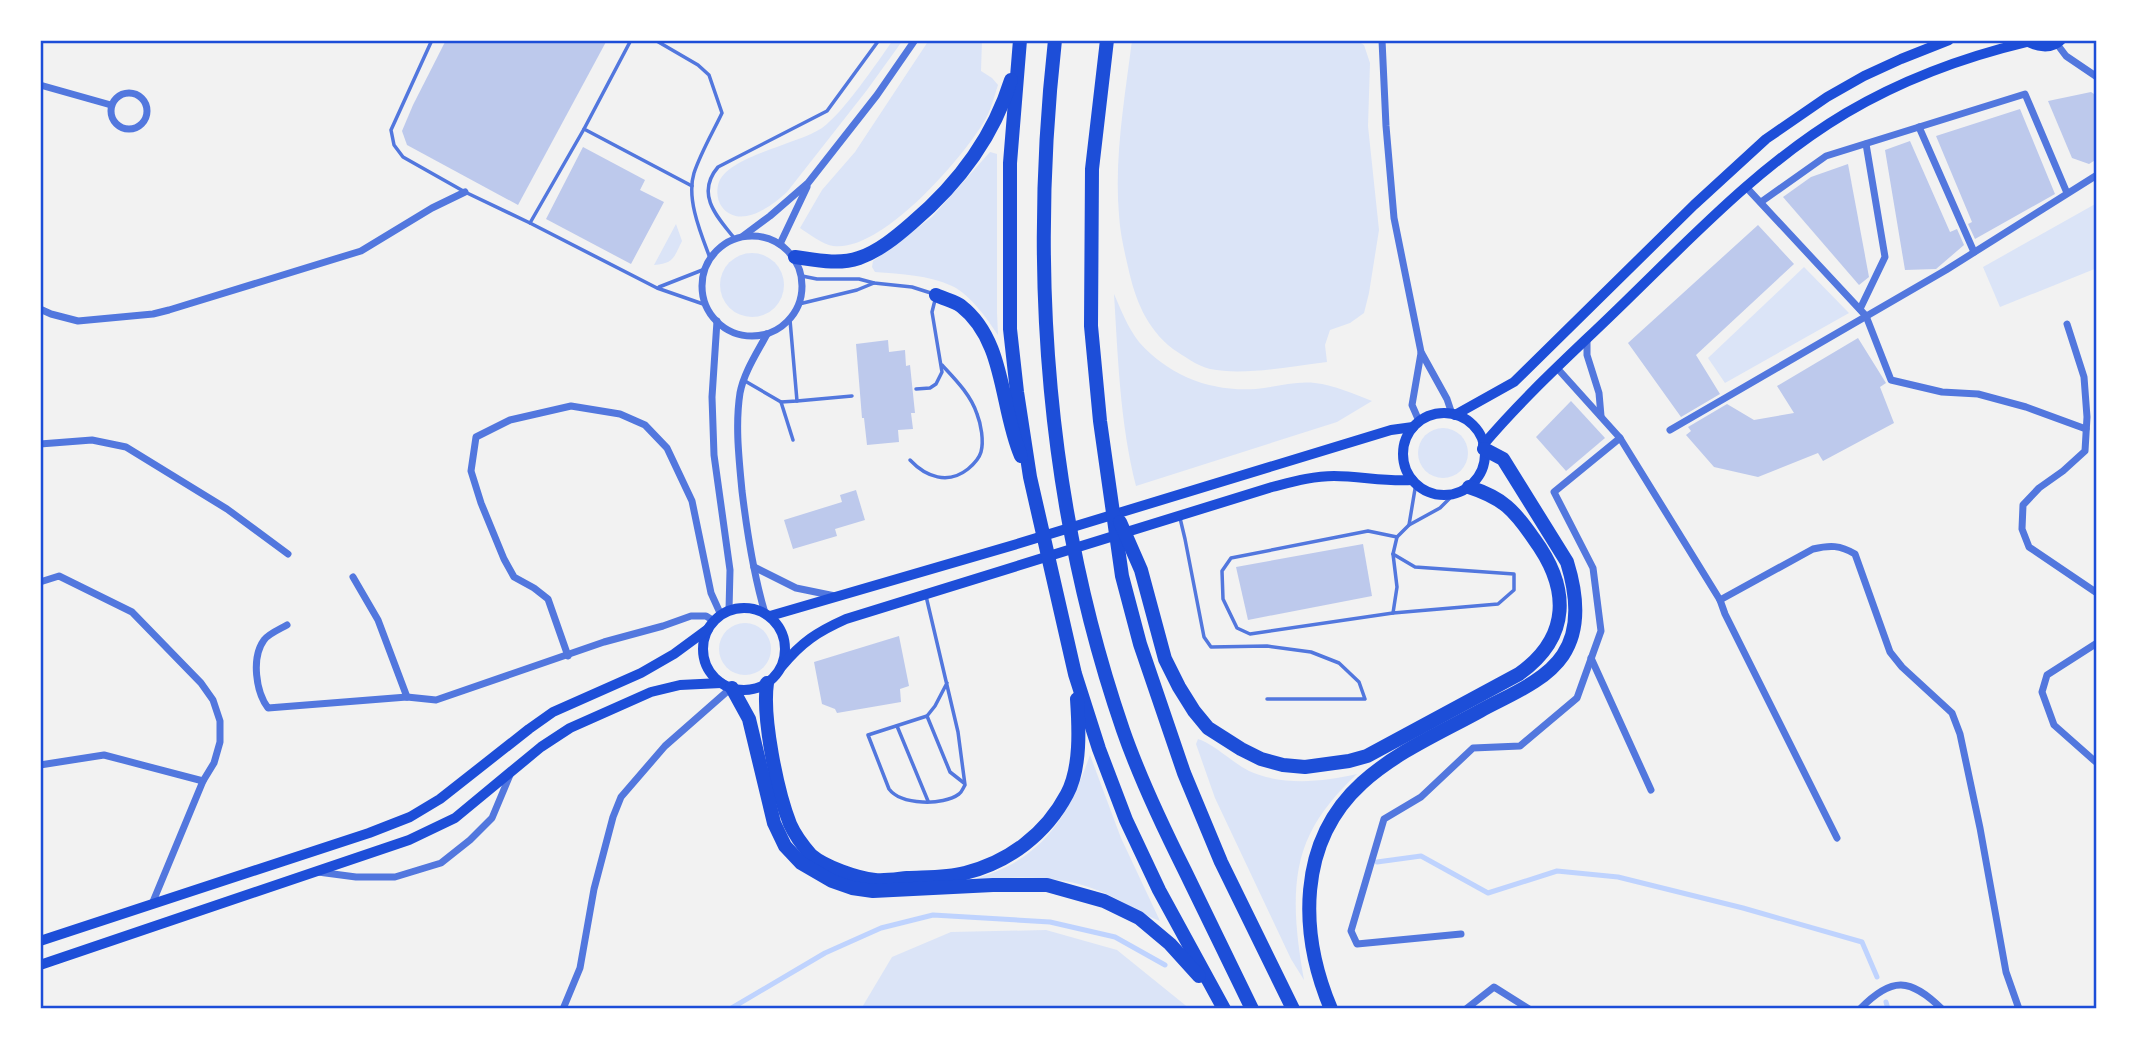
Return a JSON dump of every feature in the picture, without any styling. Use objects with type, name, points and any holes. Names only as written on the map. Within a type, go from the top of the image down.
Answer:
[{"type":"highway","points":[[1020,40],[1010,163],[1010,329],[1030,477],[1075,674],[1099,749],[1126,820],[1159,890],[1224,1009]]},
{"type":"highway","points":[[1055,40],[1043,240],[1048,373],[1055,444],[1080,578],[1105,673],[1124,732],[1151,800],[1252,1009]]},
{"type":"highway","points":[[1107,40],[1092,169],[1091,326],[1100,421],[1122,576],[1140,644],[1170,734],[1221,862],[1293,1009]]},
{"type":"highway","points":[[795,257],[835,261],[858,258],[890,241],[928,210],[960,176],[984,142],[1004,102],[1019,55]]},
{"type":"highway","points":[[936,295],[960,305],[982,327],[996,360],[1013,438],[1030,477]]},
{"type":"highway","points":[[1331,1009],[1317,967],[1308,915],[1315,856],[1325,831],[1344,801],[1363,782],[1398,756],[1537,679],[1562,656],[1570,640],[1575,602],[1567,562],[1503,460],[1484,447]]},
{"type":"highway","points":[[1112,503],[1141,570],[1165,659],[1194,711],[1208,727],[1241,749],[1272,762],[1306,767],[1367,756],[1519,674],[1545,650],[1557,623],[1560,605],[1559,586],[1552,567],[1506,503],[1469,487]]},
{"type":"highway","points":[[767,683],[765,700],[769,730],[782,800],[791,827],[812,855],[839,871],[874,880],[964,873],[1002,860],[1027,844],[1048,821],[1068,792],[1077,756],[1075,674]]},
{"type":"highway","points":[[728,687],[749,719],[774,823],[785,846],[801,863],[832,881],[873,891],[1047,885],[1104,901],[1139,918],[1150,927],[1170,944],[1215,992]]},
{"type":"main road","points":[[768,614],[839,597],[1017,544],[1416,424],[1432,415],[1454,414],[1514,383],[1694,205],[1766,139],[1818,103],[1864,76],[1950,40]]},
{"type":"main road","points":[[1416,424],[1406,440],[1403,454],[1405,467],[1414,482],[1430,493],[1441,495],[1454,494],[1469,487],[1481,470],[1484,447],[1527,396],[1708,221],[1746,187],[1815,133],[1877,96],[1910,80],[2026,41],[2045,47],[2059,42]]},
{"type":"main road","points":[[1454,414],[1475,428],[1484,447]]},
{"type":"main road","points":[[40,965],[409,840],[442,825],[541,747],[570,728],[651,692],[680,685],[751,690],[776,676],[800,646],[846,619],[1272,487],[1336,476],[1414,482]]},
{"type":"main road","points":[[40,941],[410,817],[451,792],[542,719],[567,705],[641,673],[674,654],[718,619],[748,607],[768,614],[782,630],[785,657],[782,666]]},
{"type":"main road","points":[[718,619],[703,648],[704,659],[714,677],[728,687]]},
{"type":"street","points":[[738,238],[764,237],[780,244],[795,257],[802,276],[803,290],[790,320],[768,334],[749,337],[722,327],[717,321],[706,305],[702,281],[710,258],[719,248],[770,216],[808,183],[877,95],[915,40]]},
{"type":"street","points":[[1382,40],[1394,218],[1421,352],[1454,414]]},
{"type":"street","points":[[2059,42],[2066,56],[2097,77]]},
{"type":"street","points":[[40,85],[111,105]]},
{"type":"street","points":[[127,92],[137,95],[146,104],[147,117],[138,127],[128,130],[118,126],[111,116],[111,105],[118,96],[127,92]]},
{"type":"street","points":[[1761,202],[1826,156],[2025,94],[2067,193]]},
{"type":"street","points":[[1919,127],[1974,252]]},
{"type":"street","points":[[1860,309],[1885,257],[1866,144]]},
{"type":"street","points":[[1670,430],[1974,252],[2097,175]]},
{"type":"street","points":[[780,244],[808,183]]},
{"type":"street","points":[[1746,187],[1866,316],[1891,380],[1942,393],[1978,394],[2026,407],[2086,429]]},
{"type":"street","points":[[40,309],[78,321],[169,310],[361,251],[464,192]]},
{"type":"street","points":[[717,321],[712,397],[714,456],[730,570],[718,619]]},
{"type":"street","points":[[2067,324],[2084,377],[2085,451],[2039,488],[2023,505],[2022,529],[2029,547],[2097,593]]},
{"type":"street","points":[[768,334],[743,380],[738,421],[739,463],[754,567],[768,614]]},
{"type":"street","points":[[1587,339],[1587,355],[1599,393],[1601,417]]},
{"type":"street","points":[[1416,424],[1412,405],[1421,352]]},
{"type":"street","points":[[1557,369],[1620,438],[1720,600],[1837,838]]},
{"type":"street","points":[[568,656],[548,600],[514,577],[504,559],[471,471],[476,437],[510,420],[571,405],[620,414],[645,425],[667,447],[692,501],[718,619]]},
{"type":"street","points":[[1461,934],[1357,944],[1350,931],[1384,819],[1421,797],[1474,748],[1520,746],[1577,698],[1601,631],[1593,568],[1554,492],[1620,438]]},
{"type":"street","points":[[40,444],[92,440],[126,447],[227,509],[288,554]]},
{"type":"street","points":[[1720,600],[1813,549],[1830,545],[1842,547],[1855,554],[1890,652],[1902,667],[1952,713],[1960,734],[2006,972],[2019,1009]]},
{"type":"street","points":[[754,567],[796,588],[839,597]]},
{"type":"street","points":[[40,582],[60,576],[132,612],[201,683],[213,701],[220,721],[220,742],[214,763],[203,781],[152,904]]},
{"type":"street","points":[[353,577],[379,620],[407,697]]},
{"type":"street","points":[[287,625],[264,639],[256,663],[262,700],[268,708],[407,697],[436,700],[604,642],[691,616],[718,619]]},
{"type":"street","points":[[2097,643],[2047,675],[2042,692],[2054,724],[2097,763]]},
{"type":"street","points":[[1591,658],[1651,790]]},
{"type":"street","points":[[563,1009],[580,968],[594,889],[621,797],[665,746],[728,687]]},
{"type":"street","points":[[40,765],[104,755],[203,781]]},
{"type":"street","points":[[317,872],[356,877],[395,877],[441,863],[492,818],[512,771]]},
{"type":"street","points":[[1860,1009],[1885,987],[1907,984],[1919,989],[1942,1009]]},
{"type":"street","points":[[1466,1009],[1494,987],[1529,1009]]},
{"type":"lane","points":[[432,40],[391,130],[394,145],[403,157],[464,192],[657,288],[706,305]]},
{"type":"lane","points":[[530,223],[631,40]]},
{"type":"lane","points":[[655,40],[698,65],[709,75],[722,113],[694,173],[692,186],[697,225],[710,258]]},
{"type":"lane","points":[[738,238],[718,219],[710,203],[708,193],[712,174],[718,167],[827,111],[879,40]]},
{"type":"lane","points":[[584,129],[692,186]]},
{"type":"lane","points":[[657,288],[705,269]]},
{"type":"lane","points":[[802,276],[817,279],[859,279],[912,287],[936,295],[932,312],[942,372],[936,384],[930,388],[916,389]]},
{"type":"lane","points":[[799,304],[857,290],[874,283]]},
{"type":"lane","points":[[790,320],[797,401]]},
{"type":"lane","points":[[910,460],[920,470],[932,476],[955,477],[965,472],[981,452],[977,414],[969,398],[941,365]]},
{"type":"lane","points":[[743,380],[782,402],[852,396]]},
{"type":"lane","points":[[782,402],[793,440]]},
{"type":"lane","points":[[1409,525],[1414,482]]},
{"type":"lane","points":[[1393,613],[1397,587],[1393,554],[1397,537],[1409,525],[1440,508],[1454,494]]},
{"type":"lane","points":[[1179,516],[1188,549],[1204,637],[1211,647],[1267,646],[1311,652],[1339,663],[1359,682],[1365,699],[1267,699]]},
{"type":"lane","points":[[1393,554],[1415,567],[1514,574],[1514,590],[1498,604],[1393,613],[1250,634],[1237,628],[1223,600],[1222,571],[1231,558],[1368,531],[1397,537]]},
{"type":"lane","points":[[926,594],[947,683],[958,732],[965,785],[958,794],[928,802],[914,802],[894,796],[868,735],[927,716],[947,683]]},
{"type":"lane","points":[[927,716],[950,772],[965,785]]},
{"type":"lane","points":[[897,726],[928,802]]},
{"type":"shaded area","points":[[893,40],[903,40],[787,192],[756,213],[747,216],[729,214],[718,199],[719,182],[725,173],[750,158],[811,134],[831,121]]},
{"type":"shaded area","points":[[929,40],[982,40],[981,71],[998,85],[987,116],[959,157],[919,200],[896,219],[874,235],[852,244],[833,246],[820,241],[800,228],[822,190],[855,152]]},
{"type":"shaded area","points":[[1132,40],[1356,40],[1364,45],[1370,63],[1368,126],[1379,230],[1364,313],[1350,323],[1330,330],[1325,345],[1327,362],[1253,371],[1210,369],[1173,349],[1149,322],[1131,279],[1119,215],[1119,149]]},
{"type":"shaded area","points":[[990,152],[997,154],[998,335],[972,301],[952,286],[924,277],[875,272],[872,267],[873,261],[932,217]]},
{"type":"shaded area","points":[[2097,203],[2097,268],[2000,307],[1983,267]]},
{"type":"shaded area","points":[[676,224],[682,241],[677,252],[666,263],[654,265]]},
{"type":"shaded area","points":[[752,253],[764,255],[775,262],[782,273],[782,297],[775,308],[764,315],[752,317],[740,315],[729,308],[722,297],[720,285],[722,273],[729,262],[740,255]]},
{"type":"shaded area","points":[[1804,267],[1849,313],[1725,383],[1708,358]]},
{"type":"shaded area","points":[[1114,294],[1139,342],[1177,373],[1223,388],[1256,389],[1315,383],[1372,401],[1337,422],[1136,486],[1123,414]]},
{"type":"shaded area","points":[[1443,428],[1461,435],[1468,453],[1461,471],[1443,478],[1425,471],[1418,453],[1425,435]]},
{"type":"shaded area","points":[[745,623],[755,625],[763,631],[769,639],[769,659],[763,667],[755,673],[745,675],[735,673],[727,667],[721,659],[719,649],[721,639],[727,631],[735,625]]},
{"type":"shaded area","points":[[1198,739],[1249,771],[1275,779],[1317,781],[1357,774],[1325,810],[1314,826],[1303,851],[1296,887],[1296,906],[1304,980],[1291,959],[1215,798],[1196,744]]},
{"type":"shaded area","points":[[1090,755],[1121,838],[1160,921],[1102,892],[1070,882],[1037,878],[970,881],[1001,869],[1037,847],[1068,805]]},
{"type":"shaded area","points":[[1046,930],[1117,950],[1190,1009],[861,1009],[892,957],[951,932]]},
{"type":"building","points":[[446,40],[607,40],[518,205],[407,145],[402,131]]},
{"type":"building","points":[[2091,92],[2097,96],[2097,159],[2089,164],[2072,158],[2048,101]]},
{"type":"building","points":[[2020,109],[2055,194],[1975,239],[1968,224],[1972,222],[1936,136]]},
{"type":"building","points":[[1910,141],[1950,232],[1957,229],[1964,245],[1936,269],[1905,270],[1885,150]]},
{"type":"building","points":[[583,147],[645,180],[640,190],[664,202],[631,264],[546,219]]},
{"type":"building","points":[[1848,164],[1869,277],[1859,285],[1783,197],[1811,177]]},
{"type":"building","points":[[1758,225],[1794,264],[1696,355],[1720,394],[1681,417],[1628,343]]},
{"type":"building","points":[[1858,338],[1886,383],[1880,387],[1894,423],[1823,461],[1818,453],[1758,477],[1714,467],[1686,435],[1691,431],[1688,427],[1727,404],[1754,420],[1794,413],[1777,386]]},
{"type":"building","points":[[888,340],[889,352],[905,350],[906,366],[910,365],[915,413],[911,413],[913,429],[898,430],[899,442],[867,445],[856,344]]},
{"type":"building","points":[[1571,401],[1605,438],[1566,471],[1536,437]]},
{"type":"building","points":[[856,490],[865,520],[835,529],[837,536],[793,549],[784,520],[842,502],[840,495]]},
{"type":"building","points":[[1363,544],[1372,596],[1248,620],[1236,567]]},
{"type":"building","points":[[899,636],[909,686],[900,689],[901,702],[837,713],[835,709],[822,704],[814,662]]},
{"type":"waterway","points":[[1377,862],[1421,856],[1488,893],[1557,871],[1618,877],[1743,908],[1862,942],[1877,977]]},
{"type":"waterway","points":[[730,1009],[825,953],[881,928],[933,915],[1050,922],[1115,937],[1165,965]]},
{"type":"waterway","points":[[1886,1002],[1888,1009]]}]
